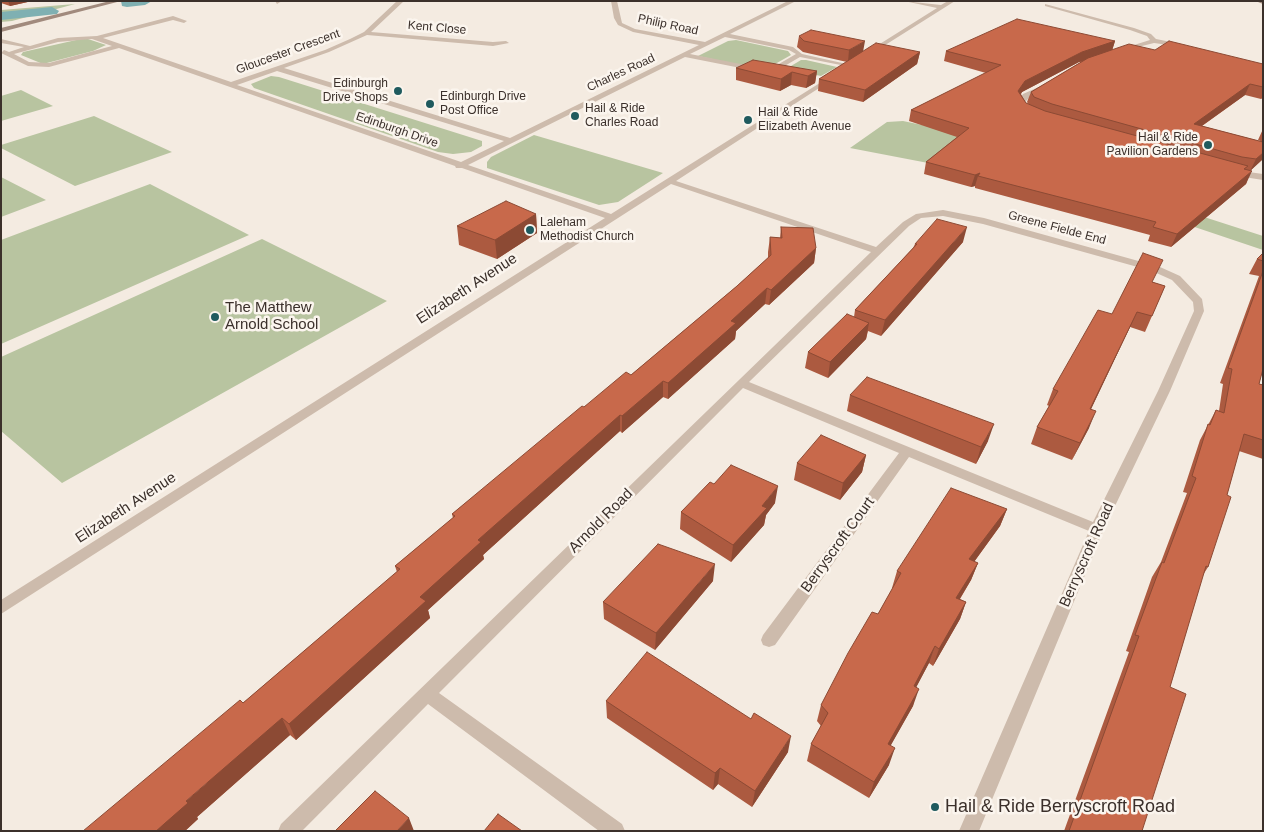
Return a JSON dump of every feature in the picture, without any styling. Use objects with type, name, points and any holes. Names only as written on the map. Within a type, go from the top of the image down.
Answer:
[{"type":"street","points":[[1,30],[118,1]]},
{"type":"street","name":"Gloucester Crescent","points":[[230,85],[327,51],[366,33],[401,1]]},
{"type":"street","name":"Philip Road","points":[[614,1],[616,18],[620,24],[633,30],[705,44]]},
{"type":"street","name":"Charles Road","points":[[459,166],[793,1]]},
{"type":"street","points":[[907,1],[942,7]]},
{"type":"street","points":[[865,56],[952,1]]},
{"type":"street","points":[[1048,8],[1060,8],[1132,29],[1149,35],[1154,41]]},
{"type":"street","points":[[8,54],[83,36],[98,38],[173,18],[184,21]]},
{"type":"street","name":"Kent Close","points":[[366,33],[494,44],[506,43]]},
{"type":"street","points":[[723,35],[791,48],[798,52],[799,55],[849,66]]},
{"type":"street","name":"Edinburgh Drive","points":[[98,38],[459,166],[610,217]]},
{"type":"street","points":[[1,41],[32,47]]},
{"type":"street","points":[[1115,53],[1154,41],[1192,47]]},
{"type":"street","points":[[1,51],[28,64],[49,65],[119,46]]},
{"type":"street","points":[[685,55],[747,69],[783,72]]},
{"type":"street","points":[[774,70],[799,55]]},
{"type":"street","name":"Elizabeth Avenue","points":[[1,608],[610,217],[857,61]]},
{"type":"street","points":[[279,69],[509,140]]},
{"type":"street","points":[[818,79],[826,81]]},
{"type":"street","points":[[1036,115],[1027,111],[1021,102],[1026,96],[1053,81]]},
{"type":"street","points":[[1226,170],[1263,177]]},
{"type":"street","points":[[669,181],[878,251]]},
{"type":"street","name":"Greene Fielde End","points":[[919,216],[943,213],[984,221],[1156,269],[1176,278],[1184,285]]},
{"type":"street","name":"Arnold Road","points":[[288,831],[741,383],[906,224],[919,216]]},
{"type":"street","name":"Berryscroft Road","points":[[970,831],[1097,529],[1164,391],[1199,311],[1198,301],[1184,285]]},
{"type":"street","points":[[741,383],[1097,529]]},
{"type":"street","name":"Berryscroft Court","points":[[769,640],[907,451]]},
{"type":"street","points":[[427,694],[616,831]]},
{"type":"green space","points":[[75,4],[12,21],[1,22],[1,10]]},
{"type":"green space","points":[[85,38],[106,45],[93,51],[43,64],[21,55],[23,52]]},
{"type":"green space","points":[[736,40],[788,51],[791,55],[768,68],[754,68],[698,56],[728,41]]},
{"type":"green space","points":[[801,60],[837,67],[821,76],[786,69]]},
{"type":"green space","points":[[271,76],[482,141],[482,146],[471,152],[453,154],[438,152],[254,88],[251,84]]},
{"type":"green space","points":[[21,90],[53,106],[1,121],[1,96]]},
{"type":"green space","points":[[94,116],[172,152],[75,186],[1,148],[1,145]]},
{"type":"green space","points":[[903,121],[946,130],[1263,236],[1263,250],[1153,213],[949,167],[850,148],[887,122]]},
{"type":"green space","points":[[534,135],[663,173],[618,202],[599,205],[487,168],[487,162],[491,157]]},
{"type":"green space","points":[[1,177],[46,200],[1,217]]},
{"type":"green space","points":[[150,184],[249,235],[1,344],[1,240]]},
{"type":"green space","points":[[262,239],[387,301],[62,483],[1,431],[1,357]]},
{"type":"building","points":[[1017,19],[1115,41],[1082,52],[1025,81],[1018,91],[1026,103],[1045,111],[1248,166],[1244,169],[1252,171],[1177,234],[1153,227],[1156,222],[978,176],[980,173],[975,175],[926,162],[969,128],[911,110],[1001,65],[946,51]]},
{"type":"building","points":[[811,30],[865,41],[849,50],[804,41],[799,36]]},
{"type":"building","points":[[1169,41],[1263,64],[1263,87],[1250,84],[1194,124],[1263,142],[1263,153],[1256,159],[1242,157],[1052,104],[1034,97],[1031,92],[1088,58],[1129,44],[1155,50]]},
{"type":"building","points":[[876,43],[920,52],[865,90],[819,79]]},
{"type":"building","points":[[753,60],[817,71],[808,76],[792,72],[781,79],[736,68]]},
{"type":"building","points":[[506,201],[536,214],[495,240],[457,226]]},
{"type":"building","points":[[937,219],[967,227],[885,320],[855,310],[917,244],[915,244]]},
{"type":"building","points":[[781,227],[813,228],[816,248],[771,290],[767,288],[731,321],[736,323],[668,383],[663,381],[622,416],[620,415],[478,540],[481,542],[420,597],[426,601],[289,724],[282,718],[186,801],[188,803],[156,831],[83,831],[240,700],[243,703],[400,569],[395,566],[455,516],[452,514],[582,406],[584,407],[626,372],[631,375],[737,286],[771,255],[770,237],[782,238]]},
{"type":"building","points":[[1143,253],[1163,260],[1152,282],[1165,286],[1152,316],[1137,312],[1090,409],[1096,411],[1080,443],[1037,427],[1058,391],[1053,389],[1098,310],[1112,314]]},
{"type":"building","points":[[1263,253],[1263,261],[1257,259]]},
{"type":"building","points":[[1263,271],[1263,369],[1259,384],[1263,385],[1263,440],[1244,434],[1227,495],[1231,497],[1208,567],[1206,566],[1170,687],[1186,694],[1142,831],[1069,831],[1139,636],[1135,635],[1196,478],[1192,476],[1208,424],[1210,425],[1216,410],[1224,413],[1232,369],[1228,368]]},
{"type":"building","points":[[847,314],[869,323],[830,362],[808,352]]},
{"type":"building","points":[[867,377],[994,424],[981,447],[850,395]]},
{"type":"building","points":[[821,435],[866,455],[843,483],[797,463]]},
{"type":"building","points":[[731,465],[778,486],[762,506],[767,508],[733,545],[681,512],[710,482],[714,484]]},
{"type":"building","points":[[951,488],[1007,509],[969,559],[978,563],[956,598],[966,602],[939,649],[935,646],[914,686],[919,689],[888,744],[895,748],[874,782],[811,744],[828,713],[821,705],[872,612],[878,614],[901,573],[897,571]]},
{"type":"building","points":[[658,544],[715,564],[656,633],[603,602]]},
{"type":"building","points":[[647,652],[751,719],[754,713],[791,736],[755,791],[720,768],[715,773],[606,701]]},
{"type":"building","points":[[375,791],[409,818],[397,831],[335,831]]},
{"type":"building","points":[[498,814],[522,831],[484,831]]},
{"type":"waterway","points":[[127,3],[145,1]]},
{"type":"waterway","points":[[1,16],[52,11]]},
{"type":"place","name":"Edinburgh Drive Shops","points":[[398,91]]},
{"type":"place","name":"Edinburgh Drive Post Office","points":[[430,104]]},
{"type":"place","name":"Hail & Ride Charles Road","points":[[575,116]]},
{"type":"place","name":"Hail & Ride Elizabeth Avenue","points":[[748,120]]},
{"type":"place","name":"Hail & Ride Pavilion Gardens","points":[[1208,145]]},
{"type":"place","name":"Laleham Methodist Church","points":[[530,230]]},
{"type":"place","name":"The Matthew Arnold School","points":[[215,317]]},
{"type":"place","name":"Hail & Ride Berryscroft Road","points":[[935,807]]}]
